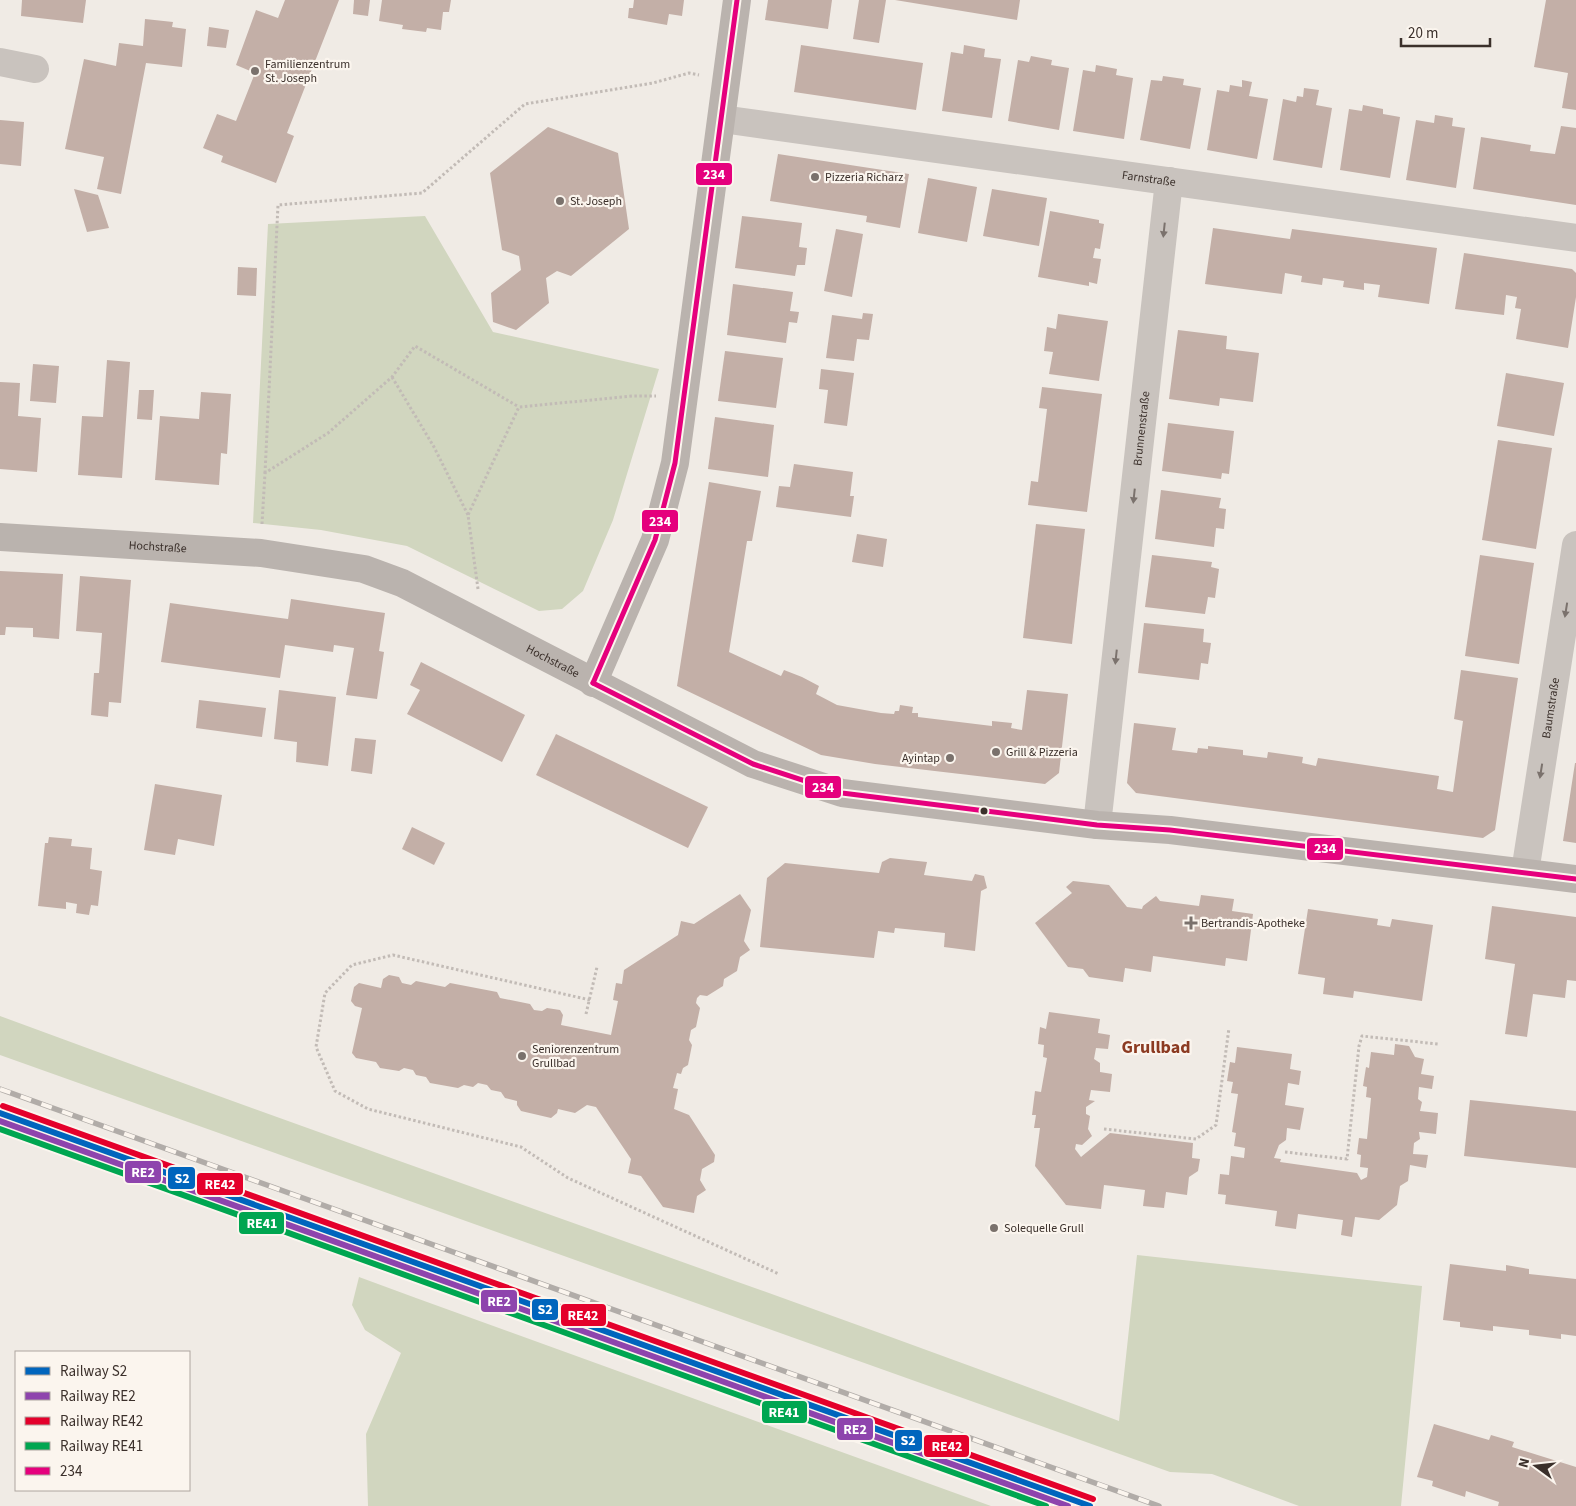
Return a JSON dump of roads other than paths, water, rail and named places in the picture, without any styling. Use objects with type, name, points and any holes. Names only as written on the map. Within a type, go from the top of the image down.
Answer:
[{"type":"street","points":[[593,683],[655,540],[675,463],[722,119],[736,0]]},
{"type":"street","points":[[0,62],[35,69]]},
{"type":"street","name":"Farnstraße","points":[[722,119],[1576,238]]},
{"type":"street","name":"Brunnenstraße","points":[[1097,825],[1169,181]]},
{"type":"street","name":"Hochstraße","points":[[0,537],[261,552],[364,569],[402,583],[753,764],[842,793],[1097,825],[1170,830],[1576,879]]},
{"type":"street","name":"Baumstraße","points":[[1525,872],[1576,545]]},
{"type":"railway","points":[[0,1089],[1159,1506]]},
{"type":"rail line","name":"RE42","points":[[3,1106],[1093,1499]]},
{"type":"rail line","name":"S2","points":[[0,1113],[1090,1506]]},
{"type":"rail line","name":"RE2","points":[[0,1121],[1068,1506]]},
{"type":"rail line","name":"RE41","points":[[0,1129],[1046,1506]]},
{"type":"place","name":"Familienzentrum St. Joseph","points":[[255,71]]},
{"type":"place","name":"Pizzeria Richarz","points":[[815,177]]},
{"type":"place","name":"St. Joseph","points":[[560,201]]},
{"type":"place","name":"Grill & Pizzeria","points":[[996,752]]},
{"type":"place","name":"Ayintap","points":[[950,758]]},
{"type":"place","name":"Bertrandis-Apotheke","points":[[1191,923]]},
{"type":"place","name":"Seniorenzentrum Grullbad","points":[[522,1056]]},
{"type":"place","name":"Solequelle Grull","points":[[994,1228]]},
{"type":"district","name":"Grullbad","points":[[1156,1047]]}]
